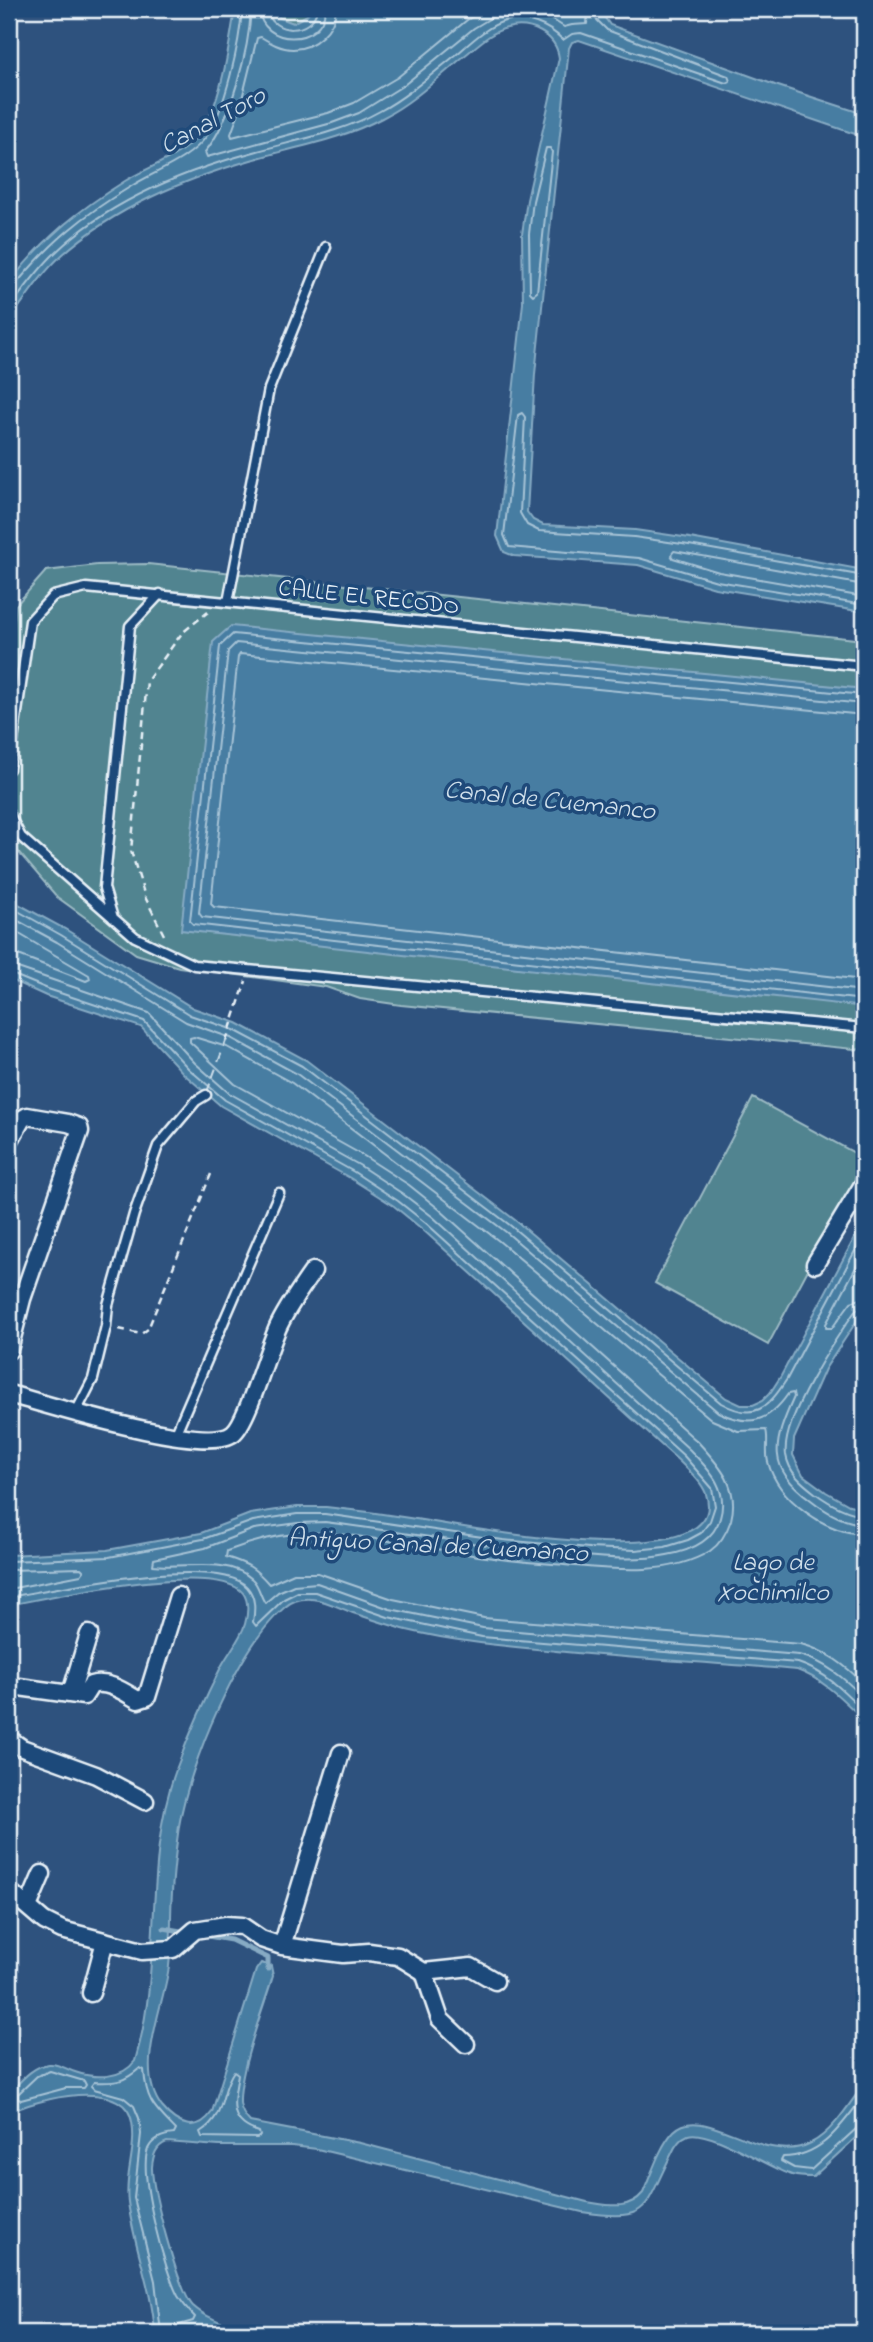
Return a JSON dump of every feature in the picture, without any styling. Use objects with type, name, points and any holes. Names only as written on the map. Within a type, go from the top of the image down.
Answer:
[{"type":"street","points":[[9,1350],[13,1316],[80,1131],[68,1123],[27,1116],[10,1136]]},
{"type":"street","points":[[815,1264],[864,1184]]},
{"type":"street","points":[[9,1394],[137,1429],[199,1439],[221,1438],[234,1433],[245,1414],[278,1326],[313,1271]]},
{"type":"street","points":[[9,1690],[12,1686],[85,1696],[91,1685],[98,1683],[116,1688],[138,1700],[147,1697],[178,1596]]},
{"type":"street","points":[[71,1693],[89,1634]]},
{"type":"street","points":[[9,1739],[22,1748],[96,1775],[145,1801]]},
{"type":"street","points":[[282,1946],[341,1753]]},
{"type":"street","points":[[28,1907],[42,1874]]},
{"type":"street","points":[[9,1891],[44,1921],[62,1930],[142,1951],[173,1948],[191,1934],[226,1925],[242,1926],[261,1939],[282,1946],[343,1954],[369,1952],[398,1956],[431,1971],[463,1967],[495,1981]]},
{"type":"street","points":[[91,1993],[105,1941]]},
{"type":"street","points":[[431,1971],[440,2019],[466,2044]]},
{"type":"lane","points":[[225,601],[268,389],[326,247]]},
{"type":"lane","name":"CALLE EL RECODO","points":[[9,769],[30,621],[53,596],[86,587],[864,666]]},
{"type":"lane","points":[[113,918],[104,888],[130,626],[160,594]]},
{"type":"lane","points":[[9,814],[21,837],[135,937],[194,965],[864,1028]]},
{"type":"lane","points":[[76,1412],[93,1379],[106,1326],[108,1305],[134,1214],[158,1146],[196,1101],[206,1095]]},
{"type":"lane","points":[[175,1435],[279,1193]]},
{"type":"path","points":[[174,957],[145,897],[131,850],[147,681],[182,633],[225,601]]},
{"type":"path","points":[[226,1041],[249,972]]},
{"type":"path","points":[[106,1326],[141,1334],[148,1329],[211,1174]]},
{"type":"green space","points":[[273,9],[311,9],[307,15],[293,23],[280,18]]},
{"type":"green space","points":[[148,564],[864,640],[864,1050],[401,1005],[360,999],[326,987],[179,967],[136,954],[57,897],[9,841],[9,666],[16,605],[46,571],[97,565]]},
{"type":"green space","points":[[753,1098],[864,1158],[864,1164],[768,1345],[655,1283]]},
{"type":"water","name":"Canal Toro","points":[[235,9],[273,9],[280,18],[293,23],[307,15],[311,9],[605,9],[603,15],[610,25],[864,114],[864,137],[579,40],[572,42],[569,48],[535,374],[527,512],[533,520],[543,525],[635,530],[864,570],[864,612],[715,588],[638,565],[514,556],[504,552],[497,536],[523,303],[522,234],[527,200],[559,58],[553,42],[533,29],[516,27],[495,33],[414,98],[366,126],[200,177],[128,209],[83,238],[54,262],[9,321],[9,283],[48,239],[92,203],[125,181],[176,154],[201,132],[219,89]]},
{"type":"water","name":"Canal de Cuemanco","points":[[231,626],[864,689],[864,1007],[181,930],[213,642]]},
{"type":"water","name":"Lago de Xochimilco","points":[[9,899],[65,929],[193,1008],[237,1023],[306,1060],[515,1220],[726,1398],[741,1405],[753,1405],[770,1393],[864,1220],[864,1310],[825,1369],[794,1439],[793,1455],[803,1475],[849,1505],[864,1508],[864,1720],[825,1685],[797,1670],[481,1643],[407,1630],[319,1600],[302,1599],[293,1602],[267,1625],[233,1678],[193,1772],[179,1826],[172,1885],[169,1966],[150,2057],[154,2092],[162,2107],[174,2118],[187,2124],[194,2125],[206,2119],[212,2112],[256,1970],[261,1963],[271,1966],[273,1976],[243,2074],[240,2103],[250,2122],[360,2143],[587,2202],[624,2205],[643,2193],[664,2145],[674,2131],[686,2124],[717,2128],[773,2147],[793,2148],[811,2143],[826,2132],[864,2084],[864,2130],[813,2177],[792,2175],[710,2137],[688,2135],[676,2146],[649,2200],[642,2208],[633,2213],[604,2215],[317,2149],[167,2142],[160,2146],[154,2155],[153,2178],[167,2239],[187,2297],[193,2306],[206,2315],[252,2333],[207,2333],[188,2328],[181,2333],[155,2333],[128,2202],[133,2132],[126,2108],[113,2099],[97,2095],[78,2095],[38,2102],[9,2113],[9,2093],[27,2075],[43,2065],[56,2064],[83,2074],[108,2076],[123,2071],[135,2061],[149,1988],[156,1876],[166,1803],[187,1741],[222,1665],[243,1629],[247,1608],[243,1593],[227,1584],[201,1580],[131,1584],[9,1605],[9,1555],[107,1550],[201,1533],[250,1514],[297,1507],[360,1511],[531,1537],[636,1542],[678,1535],[703,1520],[706,1494],[679,1461],[394,1206],[350,1178],[221,1106],[184,1074],[141,1027],[46,996],[9,979]]},
{"type":"waterway","points":[[164,1928],[186,1932]]},
{"type":"waterway","points":[[202,1935],[231,1940],[268,1958],[268,1969]]},
{"type":"ferry route","points":[[207,1092],[226,1041]]},
{"type":"water label","name":"Antiguo Canal de Cuemanco","points":[[438,1544]]}]
